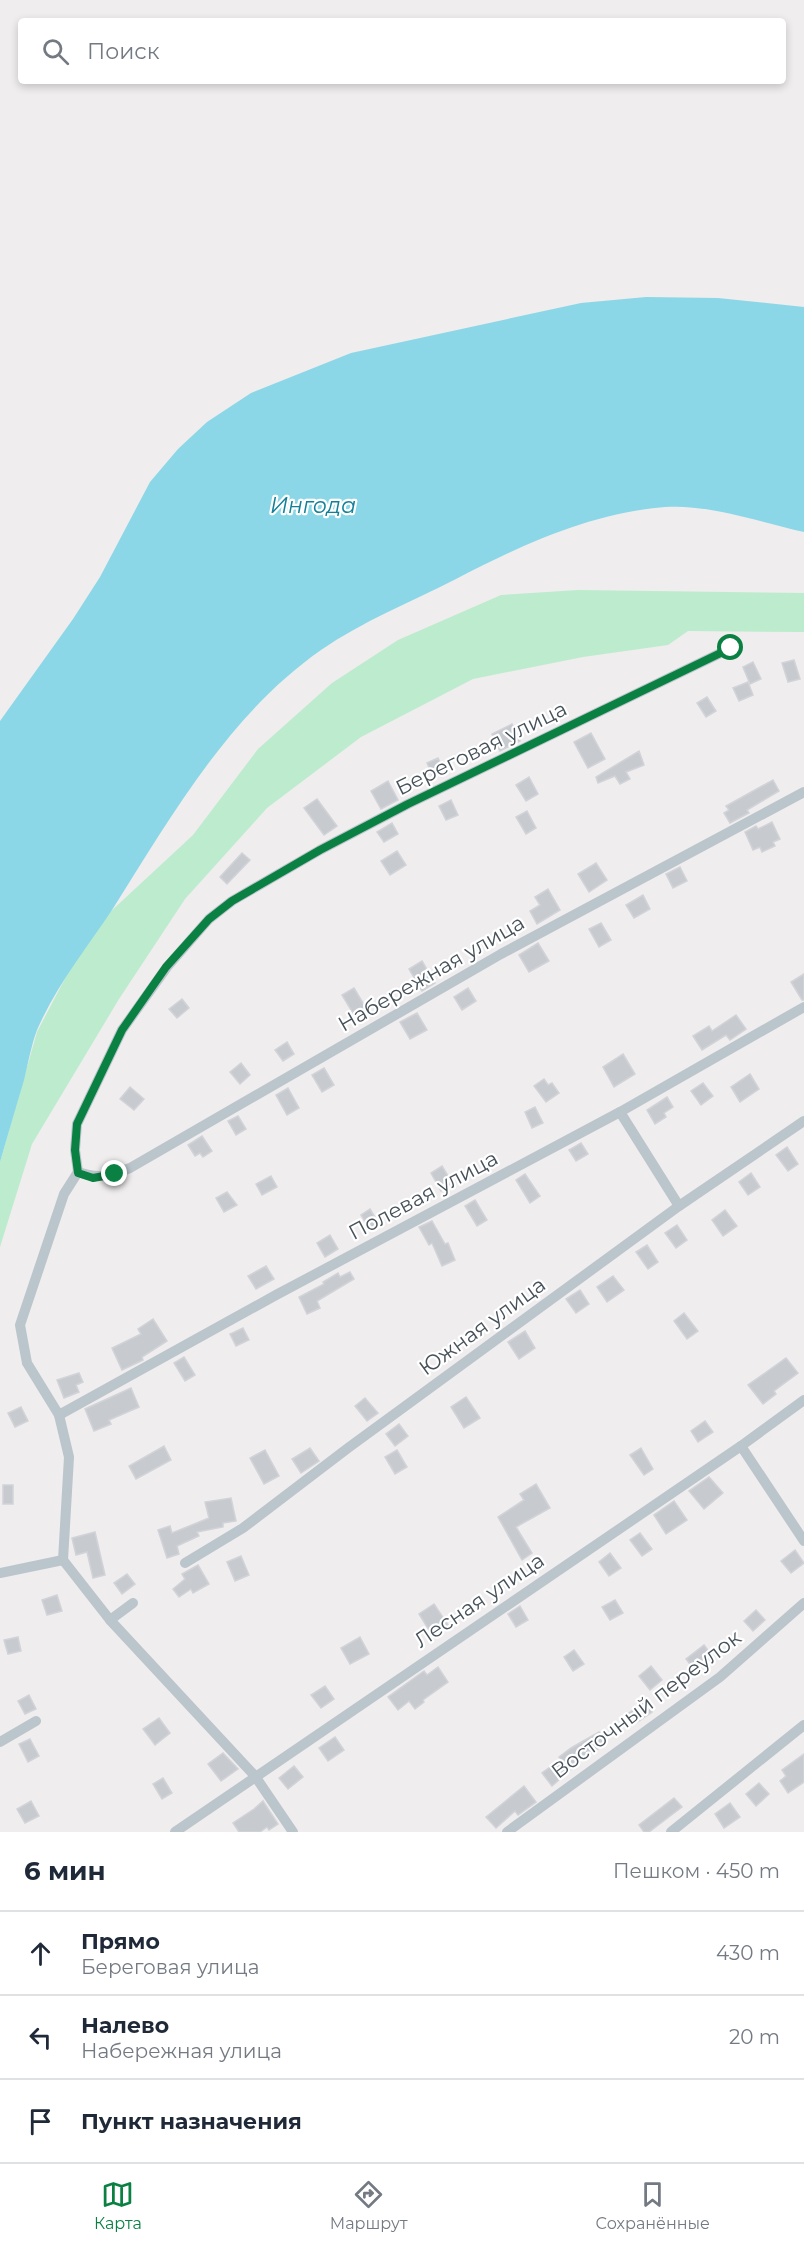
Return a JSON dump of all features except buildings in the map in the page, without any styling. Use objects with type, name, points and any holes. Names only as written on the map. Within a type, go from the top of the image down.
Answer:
[{"type":"street","name":"Береговая улица","points":[[78,1173],[75,1150],[77,1124],[122,1030],[166,967],[209,919],[242,895],[320,850],[731,648]]},
{"type":"street","name":"Набережная улица","points":[[78,1173],[93,1178],[115,1174],[130,1168],[501,954],[804,792]]},
{"type":"street","name":"Полевая улица","points":[[59,1415],[276,1295],[620,1112],[804,1007]]},
{"type":"street","points":[[620,1112],[679,1206]]},
{"type":"street","name":"Южная улица","points":[[185,1563],[243,1528],[348,1448],[679,1206],[804,1121]]},
{"type":"street","points":[[78,1173],[64,1194],[20,1325],[27,1363],[59,1415],[69,1457],[63,1560],[110,1620],[255,1776],[293,1832]]},
{"type":"street","name":"Лесная улица","points":[[175,1832],[741,1446],[804,1400]]},
{"type":"street","points":[[741,1446],[804,1541]]},
{"type":"street","points":[[0,1573],[63,1560]]},
{"type":"street","points":[[110,1620],[132,1603]]},
{"type":"street","name":"Восточный переулок","points":[[507,1832],[720,1677],[804,1603]]},
{"type":"street","points":[[0,1742],[36,1721]]},
{"type":"street","points":[[671,1832],[804,1725]]},
{"type":"green space","points":[[578,590],[804,593],[804,632],[688,631],[668,645],[583,657],[473,679],[361,737],[267,808],[185,899],[119,999],[32,1144],[0,1247],[0,1162],[37,1032],[71,967],[109,913],[193,835],[258,749],[332,683],[398,640],[501,595]]},
{"type":"water","name":"Ингода","points":[[646,297],[718,298],[804,307],[804,532],[699,508],[665,507],[610,516],[557,532],[506,554],[387,612],[321,650],[257,705],[230,736],[156,839],[53,998],[35,1036],[0,1162],[0,721],[100,577],[150,482],[178,449],[207,422],[251,393],[351,353],[581,303]]},
{"type":"route","points":[[115,1174],[93,1178],[78,1173],[75,1150],[77,1124],[122,1030],[166,967],[209,919],[232,901],[320,850],[408,804],[731,648]]}]
